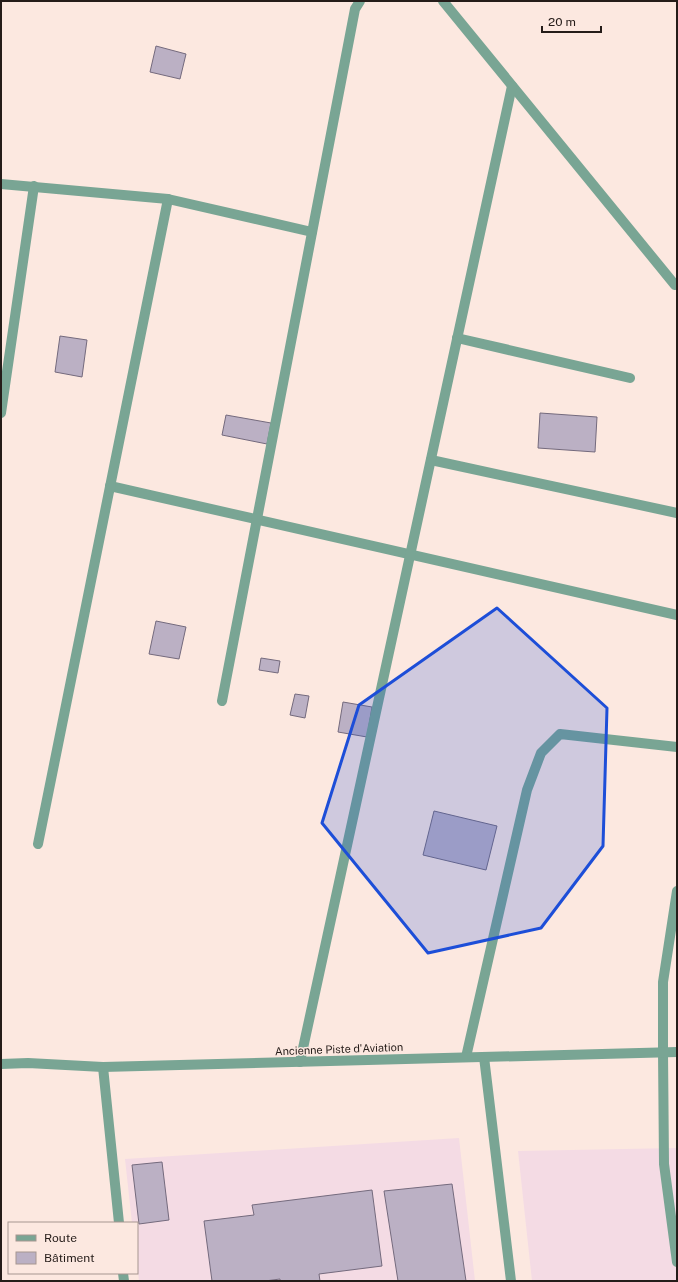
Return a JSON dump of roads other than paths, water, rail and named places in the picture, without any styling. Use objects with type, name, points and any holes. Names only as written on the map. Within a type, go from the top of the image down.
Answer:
[{"type":"street","points":[[222,701],[355,9],[360,1]]},
{"type":"street","points":[[442,1],[675,285]]},
{"type":"street","points":[[300,1062],[512,86]]},
{"type":"street","points":[[1,184],[168,199],[312,232]]},
{"type":"street","points":[[1,413],[34,186]]},
{"type":"street","points":[[38,844],[168,199]]},
{"type":"street","points":[[457,338],[630,378]]},
{"type":"street","points":[[430,460],[677,513]]},
{"type":"street","points":[[110,486],[677,614]]},
{"type":"street","points":[[466,1057],[528,790],[541,753],[560,734],[677,747]]},
{"type":"street","points":[[677,891],[663,982],[664,1164],[677,1262]]},
{"type":"street","name":"Ancienne Piste d'Aviation","points":[[1,1064],[28,1063],[103,1067],[677,1052]]},
{"type":"street","points":[[484,1057],[511,1281]]},
{"type":"street","points":[[103,1067],[118,1222]]}]
